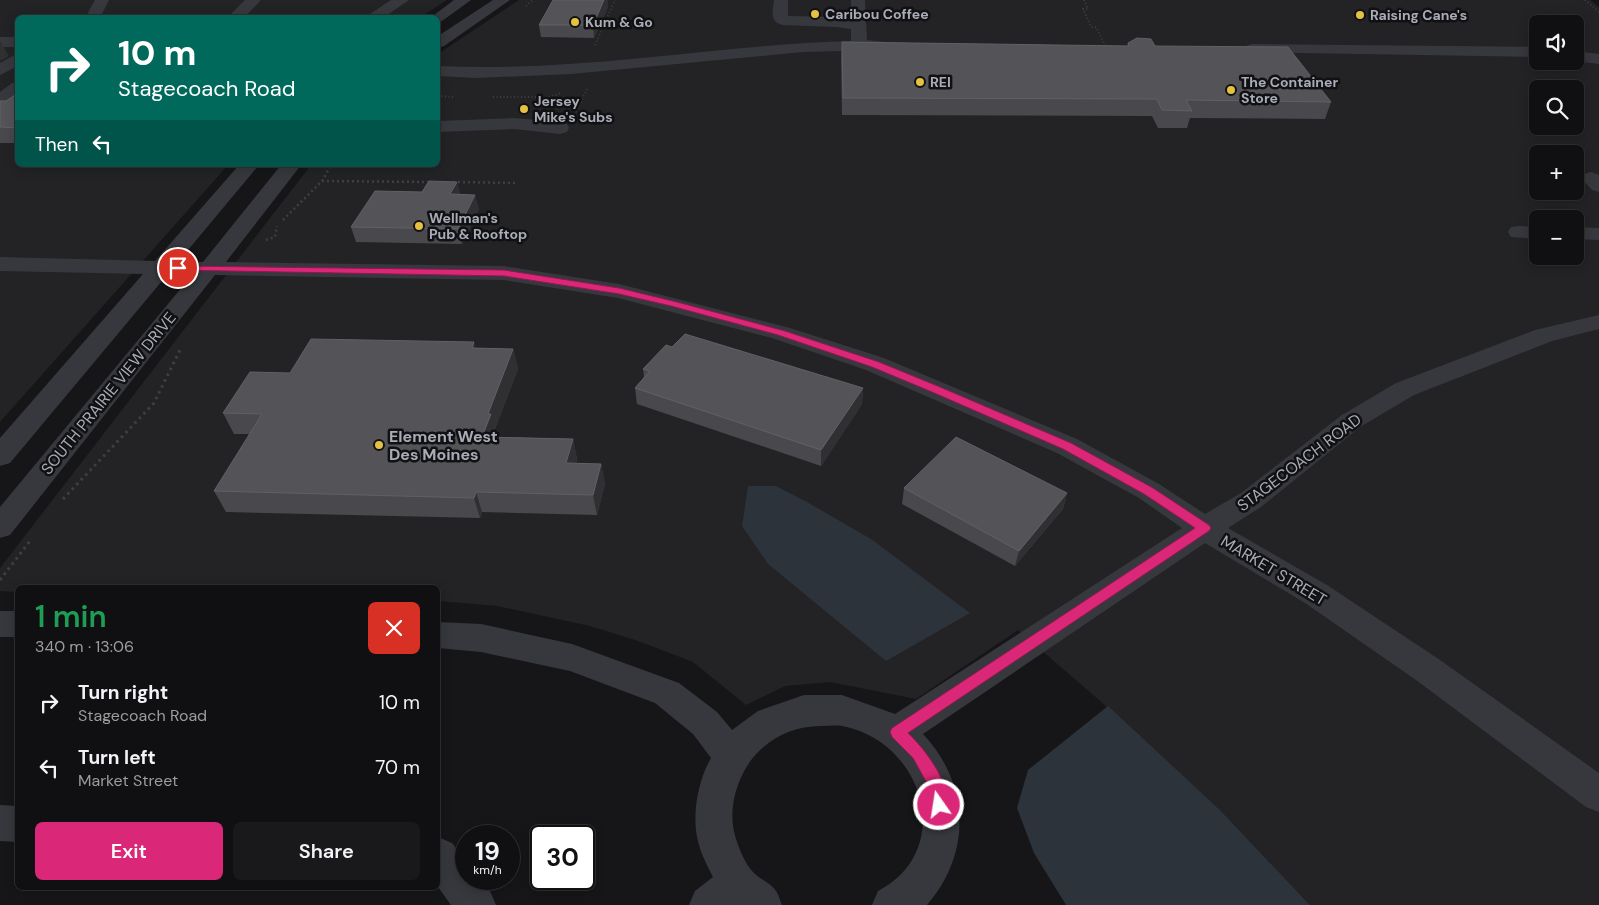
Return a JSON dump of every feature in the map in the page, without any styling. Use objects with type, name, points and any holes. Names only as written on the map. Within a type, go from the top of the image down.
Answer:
[{"type":"street","points":[[94,15],[102,0]]},
{"type":"street","points":[[237,15],[254,0]]},
{"type":"street","points":[[377,15],[402,0]]},
{"type":"street","points":[[440,16],[464,0]]},
{"type":"street","points":[[440,42],[503,0]]},
{"type":"street","points":[[781,0],[780,18],[782,20],[837,22],[859,26]]},
{"type":"street","points":[[858,0],[859,45]]},
{"type":"street","points":[[0,42],[15,42]]},
{"type":"street","points":[[440,71],[491,73],[584,68],[788,49],[897,45]]},
{"type":"street","points":[[1233,49],[1529,52]]},
{"type":"street","points":[[1584,57],[1599,59]]},
{"type":"street","points":[[0,70],[15,60]]},
{"type":"street","points":[[440,87],[452,84],[564,86],[572,81],[584,68]]},
{"type":"street","points":[[0,100],[15,89]]},
{"type":"street","points":[[440,127],[509,124],[543,125],[560,128]]},
{"type":"street","points":[[0,456],[247,167]]},
{"type":"street","name":"SOUTH PRAIRIE VIEW DRIVE","points":[[0,527],[115,382],[210,269],[289,167]]},
{"type":"street","points":[[1584,233],[1599,234]]},
{"type":"street","name":"MARKET STREET","points":[[0,264],[504,273],[619,291],[782,333],[875,364],[936,389],[1067,446],[1149,491],[1204,528],[1316,594],[1436,676],[1599,795]]},
{"type":"street","name":"STAGECOACH ROAD","points":[[897,732],[1204,528],[1251,500],[1351,421],[1405,389],[1544,335],[1599,322]]},
{"type":"street","points":[[0,624],[15,624]]},
{"type":"street","points":[[440,635],[481,638],[572,658],[667,693],[705,723],[731,756]]},
{"type":"street","points":[[736,898],[717,849],[712,824],[716,787],[731,756],[756,730],[794,712],[830,708],[865,715],[897,732],[919,753],[936,786],[942,824],[933,863],[908,902]]},
{"type":"street","points":[[0,823],[15,824]]},
{"type":"street","points":[[440,859],[476,905]]},
{"type":"path","points":[[1084,0],[1088,9],[1083,9],[1091,27],[1096,27],[1109,54]]},
{"type":"path","points":[[1585,0],[1599,12]]},
{"type":"path","points":[[263,242],[276,237],[277,227],[322,181],[330,167]]},
{"type":"path","points":[[322,181],[439,182]]},
{"type":"path","points":[[448,182],[515,183]]},
{"type":"path","points":[[63,500],[154,404],[183,344]]},
{"type":"path","points":[[0,580],[32,538]]},
{"type":"shaded area","points":[[0,0],[447,0],[424,15],[15,15],[15,167],[226,167],[0,422]]},
{"type":"shaded area","points":[[519,0],[1590,0],[1599,7],[1599,905],[1310,905],[1220,810],[1107,707],[1018,630],[916,699],[830,682],[785,686],[746,705],[693,662],[638,641],[590,626],[497,606],[440,601],[440,585],[15,585],[15,592],[0,591],[0,568],[309,167],[440,167],[440,53]]},
{"type":"shaded area","points":[[748,486],[776,486],[807,502],[871,539],[970,613],[886,661],[768,564],[742,526]]},
{"type":"shaded area","points":[[1108,706],[1220,810],[1310,905],[1066,905],[1034,853],[1017,808],[1028,770]]},
{"type":"building","points":[[553,0],[604,0],[593,25],[539,25]]},
{"type":"building","points":[[1137,38],[1151,39],[1155,46],[1288,47],[1331,102],[1186,100],[1192,111],[1162,110],[1157,99],[843,98],[842,42],[1129,46],[1128,43]]},
{"type":"building","points":[[15,95],[15,128],[0,127],[0,101],[6,101]]},
{"type":"building","points":[[429,181],[457,182],[450,194],[475,195],[458,229],[351,227],[375,191],[422,192]]},
{"type":"building","points":[[685,334],[863,388],[821,450],[635,388],[650,371],[643,369],[666,345],[672,347]]},
{"type":"building","name":"Element West Des Moines","points":[[311,339],[474,342],[472,348],[513,349],[488,414],[491,414],[482,437],[573,439],[566,463],[601,464],[593,495],[476,492],[474,498],[214,491],[262,414],[223,413],[250,372],[290,373]]},
{"type":"building","points":[[956,437],[1067,493],[1019,551],[904,488]]},
{"type":"place","name":"Caribou Coffee","points":[[815,14]]},
{"type":"place","name":"Raising Cane's","points":[[1360,15]]},
{"type":"place","name":"Kum & Go","points":[[575,22]]},
{"type":"place","name":"REI","points":[[920,82]]},
{"type":"place","name":"The Container Store","points":[[1231,90]]},
{"type":"place","name":"Jersey Mike's Subs","points":[[524,109]]},
{"type":"place","name":"Wellman's Pub & Rooftop","points":[[419,226]]},
{"type":"place","name":"Element West Des Moines","points":[[379,445]]},
{"type":"route","points":[[178,268],[504,273],[536,276],[619,291],[673,304],[782,333],[875,364],[936,389],[1067,446],[1149,491],[1204,528],[897,732],[919,753],[936,786],[939,805]]}]
